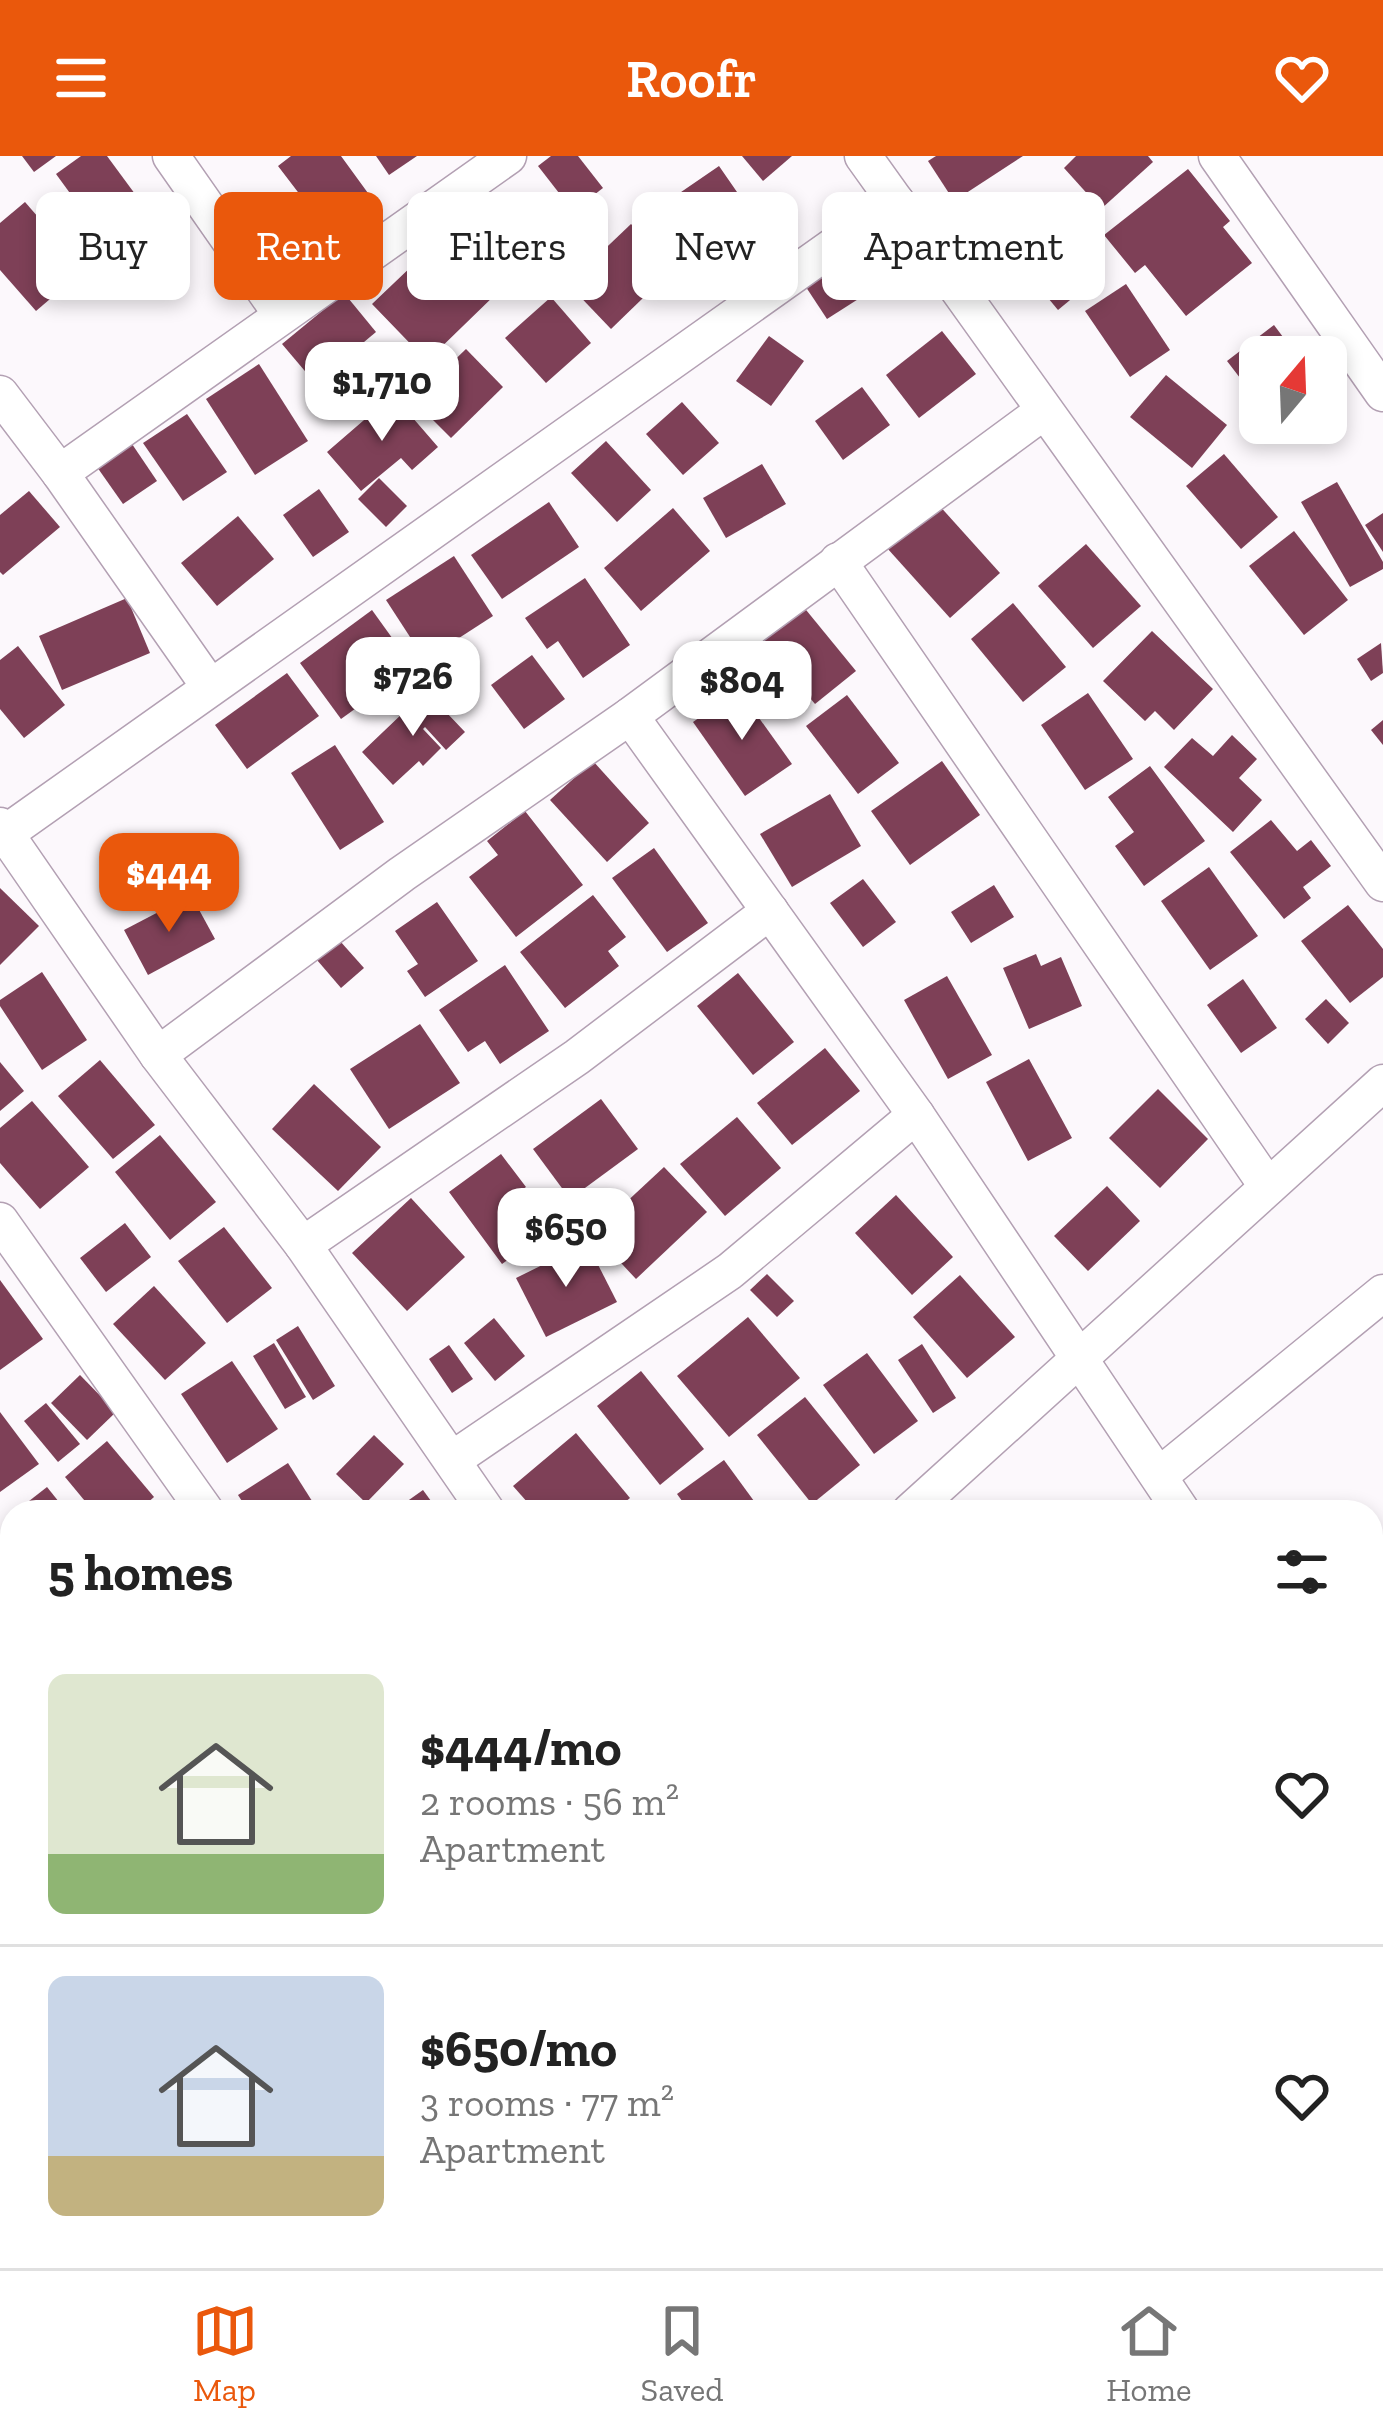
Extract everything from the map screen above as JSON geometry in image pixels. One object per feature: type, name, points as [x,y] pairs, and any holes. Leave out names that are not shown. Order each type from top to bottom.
[{"type":"street","points":[[171,156],[282,315]]},
{"type":"street","points":[[863,156],[889,192]]},
{"type":"street","points":[[1217,156],[1383,393]]},
{"type":"street","points":[[60,473],[502,158]]},
{"type":"street","points":[[479,1500],[302,1245],[158,1055],[3,830],[822,254]]},
{"type":"street","points":[[965,300],[1383,883]]},
{"type":"street","points":[[0,394],[210,687]]},
{"type":"street","points":[[158,1055],[1044,411]]},
{"type":"street","points":[[838,561],[1268,1187]]},
{"type":"street","points":[[630,716],[916,1114],[1174,1500]]},
{"type":"street","points":[[302,1245],[577,1057],[770,911]]},
{"type":"street","points":[[923,1500],[1383,1083]]},
{"type":"street","points":[[452,1460],[730,1271],[916,1114]]},
{"type":"street","points":[[0,1221],[198,1500]]},
{"type":"street","points":[[1159,1476],[1383,1293]]},
{"type":"building","points":[[22,156],[56,156],[34,172]]},
{"type":"building","points":[[81,156],[107,156],[134,192],[69,192],[56,174]]},
{"type":"building","points":[[291,156],[341,156],[367,192],[298,192],[278,166]]},
{"type":"building","points":[[376,156],[417,156],[389,175]]},
{"type":"building","points":[[551,156],[578,156],[603,188],[558,192],[538,166]]},
{"type":"building","points":[[742,156],[792,156],[763,181]]},
{"type":"building","points":[[936,156],[1023,156],[968,192],[948,192],[928,161]]},
{"type":"building","points":[[1076,156],[1148,156],[1153,162],[1105,205],[1105,192],[1086,192],[1064,168]]},
{"type":"building","points":[[719,166],[737,192],[681,192]]},
{"type":"building","points":[[1188,169],[1230,221],[1223,227],[1252,263],[1186,316],[1145,265],[1135,273],[1105,234]]},
{"type":"building","points":[[25,202],[36,215],[36,300],[49,300],[36,311],[0,270],[0,223]]},
{"type":"building","points":[[632,225],[632,300],[641,300],[611,329],[583,300],[608,300],[608,246]]},
{"type":"building","points":[[822,264],[822,300],[857,300],[827,319],[800,278]]},
{"type":"building","points":[[407,271],[407,300],[490,300],[427,361],[372,304],[383,300],[383,294]]},
{"type":"building","points":[[1126,284],[1170,350],[1130,377],[1085,311]]},
{"type":"building","points":[[335,300],[350,300],[376,332],[315,383],[282,344]]},
{"type":"building","points":[[548,300],[554,300],[591,343],[546,383],[505,338]]},
{"type":"building","points":[[1050,300],[1070,300],[1058,310]]},
{"type":"building","points":[[1274,325],[1282,336],[1260,336]]},
{"type":"building","points":[[942,331],[976,374],[919,418],[886,375]]},
{"type":"building","points":[[769,336],[804,361],[771,406],[736,381]]},
{"type":"building","points":[[466,349],[503,387],[451,438],[413,400]]},
{"type":"building","points":[[1239,352],[1239,377],[1227,361]]},
{"type":"building","points":[[259,364],[308,441],[255,475],[206,399]]},
{"type":"building","points":[[1166,375],[1227,425],[1192,468],[1130,417]]},
{"type":"building","points":[[862,387],[890,425],[843,460],[815,421]]},
{"type":"building","points":[[393,395],[438,447],[412,470],[401,458],[361,491],[327,452]]},
{"type":"building","points":[[682,402],[719,443],[683,475],[646,434]]},
{"type":"building","points":[[187,414],[227,472],[183,501],[143,443]]},
{"type":"building","points":[[606,441],[651,490],[617,522],[571,473]]},
{"type":"building","points":[[132,444],[157,481],[123,504],[97,467]]},
{"type":"building","points":[[1224,454],[1278,517],[1241,549],[1186,486]]},
{"type":"building","points":[[762,464],[786,504],[726,538],[703,498]]},
{"type":"building","points":[[379,478],[407,506],[386,527],[358,499]]},
{"type":"building","points":[[1337,482],[1383,562],[1383,569],[1350,587],[1301,502]]},
{"type":"building","points":[[319,489],[349,532],[313,557],[283,515]]},
{"type":"building","points":[[29,491],[60,527],[3,575],[0,515]]},
{"type":"building","points":[[549,502],[579,547],[502,599],[471,555]]},
{"type":"building","points":[[937,503],[1000,573],[950,618],[887,548]]},
{"type":"building","points":[[673,508],[710,551],[641,611],[604,568]]},
{"type":"building","points":[[1383,513],[1383,552],[1365,525]]},
{"type":"building","points":[[238,516],[274,559],[217,606],[181,563]]},
{"type":"building","points":[[1294,531],[1348,600],[1304,635],[1249,566]]},
{"type":"building","points":[[1086,544],[1141,606],[1093,648],[1038,586]]},
{"type":"building","points":[[454,556],[493,616],[425,660],[386,600]]},
{"type":"building","points":[[585,578],[630,645],[583,678],[558,641],[547,649],[525,618]]},
{"type":"building","points":[[127,598],[150,653],[62,690],[39,636]]},
{"type":"building","points":[[1013,603],[1066,667],[1023,702],[971,639]]},
{"type":"building","points":[[802,605],[856,671],[815,704],[760,638]]},
{"type":"building","points":[[372,610],[413,667],[341,719],[300,663]]},
{"type":"building","points":[[1152,631],[1213,689],[1174,730],[1155,711],[1145,721],[1103,681]]},
{"type":"building","points":[[1381,643],[1383,673],[1371,681],[1357,659]]},
{"type":"building","points":[[18,646],[65,705],[24,738],[0,709],[0,660]]},
{"type":"building","points":[[532,655],[565,699],[524,729],[491,685]]},
{"type":"building","points":[[287,673],[319,716],[247,769],[215,725]]},
{"type":"building","points":[[739,690],[792,764],[745,796],[693,722]]},
{"type":"building","points":[[426,691],[465,732],[446,750],[425,727],[441,748],[393,785],[362,752]]},
{"type":"building","points":[[1088,693],[1133,759],[1085,790],[1041,725]]},
{"type":"building","points":[[847,695],[899,763],[858,794],[806,726]]},
{"type":"building","points":[[1383,720],[1383,745],[1371,730]]},
{"type":"building","points":[[1232,735],[1257,759],[1239,778],[1262,800],[1233,832],[1164,767],[1192,738],[1213,756]]},
{"type":"building","points":[[335,745],[384,822],[340,850],[291,773]]},
{"type":"building","points":[[593,761],[649,823],[607,862],[550,800]]},
{"type":"building","points":[[942,761],[980,815],[910,865],[871,811]]},
{"type":"building","points":[[1150,766],[1205,841],[1144,886],[1115,846],[1134,832],[1108,797]]},
{"type":"building","points":[[830,794],[861,846],[792,887],[760,834]]},
{"type":"building","points":[[525,811],[583,885],[516,937],[469,877],[498,855],[487,841]]},
{"type":"building","points":[[1271,820],[1297,851],[1311,840],[1331,866],[1303,887],[1311,898],[1284,919],[1230,852]]},
{"type":"building","points":[[654,848],[708,923],[667,952],[612,878]]},
{"type":"building","points":[[1209,867],[1258,936],[1210,970],[1161,901]]},
{"type":"building","points":[[146,869],[166,887],[149,904],[130,887]]},
{"type":"building","points":[[863,879],[896,922],[863,947],[830,903]]},
{"type":"building","points":[[994,885],[1014,917],[971,943],[951,912]]},
{"type":"building","points":[[0,888],[39,926],[0,965]]},
{"type":"building","points":[[191,895],[215,939],[148,975],[124,930]]},
{"type":"building","points":[[593,895],[626,937],[608,951],[619,966],[565,1008],[520,952]]},
{"type":"building","points":[[437,902],[478,961],[425,997],[407,971],[418,964],[395,931]]},
{"type":"building","points":[[1348,905],[1383,949],[1383,977],[1350,1003],[1301,941]]},
{"type":"building","points":[[340,941],[364,968],[341,988],[317,960]]},
{"type":"building","points":[[1036,954],[1041,966],[1061,957],[1082,1006],[1029,1029],[1003,968]]},
{"type":"building","points":[[505,965],[549,1031],[500,1064],[485,1041],[468,1052],[439,1010]]},
{"type":"building","points":[[42,972],[87,1040],[42,1070],[0,1000]]},
{"type":"building","points":[[738,973],[794,1042],[753,1075],[697,1006]]},
{"type":"building","points":[[947,976],[992,1055],[948,1079],[904,1000]]},
{"type":"building","points":[[1243,979],[1277,1028],[1241,1053],[1207,1005]]},
{"type":"building","points":[[1326,999],[1349,1023],[1328,1044],[1305,1019]]},
{"type":"building","points":[[420,1024],[460,1083],[389,1129],[350,1069]]},
{"type":"building","points":[[825,1048],[860,1091],[792,1145],[757,1103]]},
{"type":"building","points":[[1029,1059],[1072,1138],[1028,1161],[986,1082]]},
{"type":"building","points":[[100,1060],[155,1125],[113,1159],[58,1096]]},
{"type":"building","points":[[0,1062],[24,1091],[0,1111]]},
{"type":"building","points":[[314,1084],[381,1147],[338,1191],[272,1129]]},
{"type":"building","points":[[1158,1089],[1208,1139],[1160,1188],[1109,1138]]},
{"type":"building","points":[[601,1099],[638,1149],[570,1199],[533,1149]]},
{"type":"building","points":[[32,1101],[89,1167],[40,1209],[0,1163],[0,1128]]},
{"type":"building","points":[[737,1117],[781,1168],[725,1216],[680,1164]]},
{"type":"building","points":[[160,1135],[216,1202],[170,1240],[115,1172]]},
{"type":"building","points":[[501,1154],[526,1187],[516,1194],[545,1233],[502,1264],[449,1192]]},
{"type":"building","points":[[664,1167],[707,1212],[636,1279],[593,1233]]},
{"type":"building","points":[[1107,1186],[1140,1221],[1088,1271],[1054,1236]]},
{"type":"building","points":[[896,1195],[953,1257],[912,1295],[855,1233]]},
{"type":"building","points":[[411,1198],[465,1257],[407,1311],[352,1253]]},
{"type":"building","points":[[125,1223],[151,1257],[106,1292],[80,1258]]},
{"type":"building","points":[[224,1227],[272,1288],[227,1323],[178,1261]]},
{"type":"building","points":[[587,1243],[617,1302],[546,1337],[516,1278]]},
{"type":"building","points":[[767,1274],[794,1301],[777,1317],[750,1290]]},
{"type":"building","points":[[960,1275],[1015,1337],[967,1378],[913,1317]]},
{"type":"building","points":[[0,1280],[43,1339],[0,1370]]},
{"type":"building","points":[[154,1286],[206,1343],[165,1380],[113,1324]]},
{"type":"building","points":[[748,1317],[800,1378],[729,1437],[677,1376]]},
{"type":"building","points":[[494,1318],[525,1356],[495,1381],[464,1343]]},
{"type":"building","points":[[298,1326],[335,1386],[313,1400],[276,1340]]},
{"type":"building","points":[[274,1343],[306,1397],[285,1409],[253,1356]]},
{"type":"building","points":[[922,1344],[956,1398],[933,1413],[898,1360]]},
{"type":"building","points":[[449,1345],[473,1379],[452,1393],[429,1359]]},
{"type":"building","points":[[867,1353],[918,1421],[874,1454],[823,1385]]},
{"type":"building","points":[[232,1361],[278,1429],[227,1463],[181,1394]]},
{"type":"building","points":[[641,1371],[704,1449],[660,1485],[597,1406]]},
{"type":"building","points":[[80,1375],[116,1412],[87,1440],[51,1403]]},
{"type":"building","points":[[805,1397],[860,1465],[817,1500],[809,1500],[757,1435]]},
{"type":"building","points":[[46,1403],[80,1444],[58,1462],[24,1421]]},
{"type":"building","points":[[0,1412],[39,1464],[0,1492]]},
{"type":"building","points":[[576,1433],[630,1498],[525,1500],[513,1486]]},
{"type":"building","points":[[374,1435],[404,1464],[369,1500],[363,1500],[336,1474]]},
{"type":"building","points":[[107,1441],[154,1497],[84,1500],[65,1477]]},
{"type":"building","points":[[724,1460],[753,1500],[681,1500],[677,1494]]},
{"type":"building","points":[[288,1463],[311,1500],[241,1500],[238,1495]]},
{"type":"building","points":[[47,1487],[57,1500],[30,1500]]},
{"type":"building","points":[[423,1490],[430,1500],[409,1500]]}]
